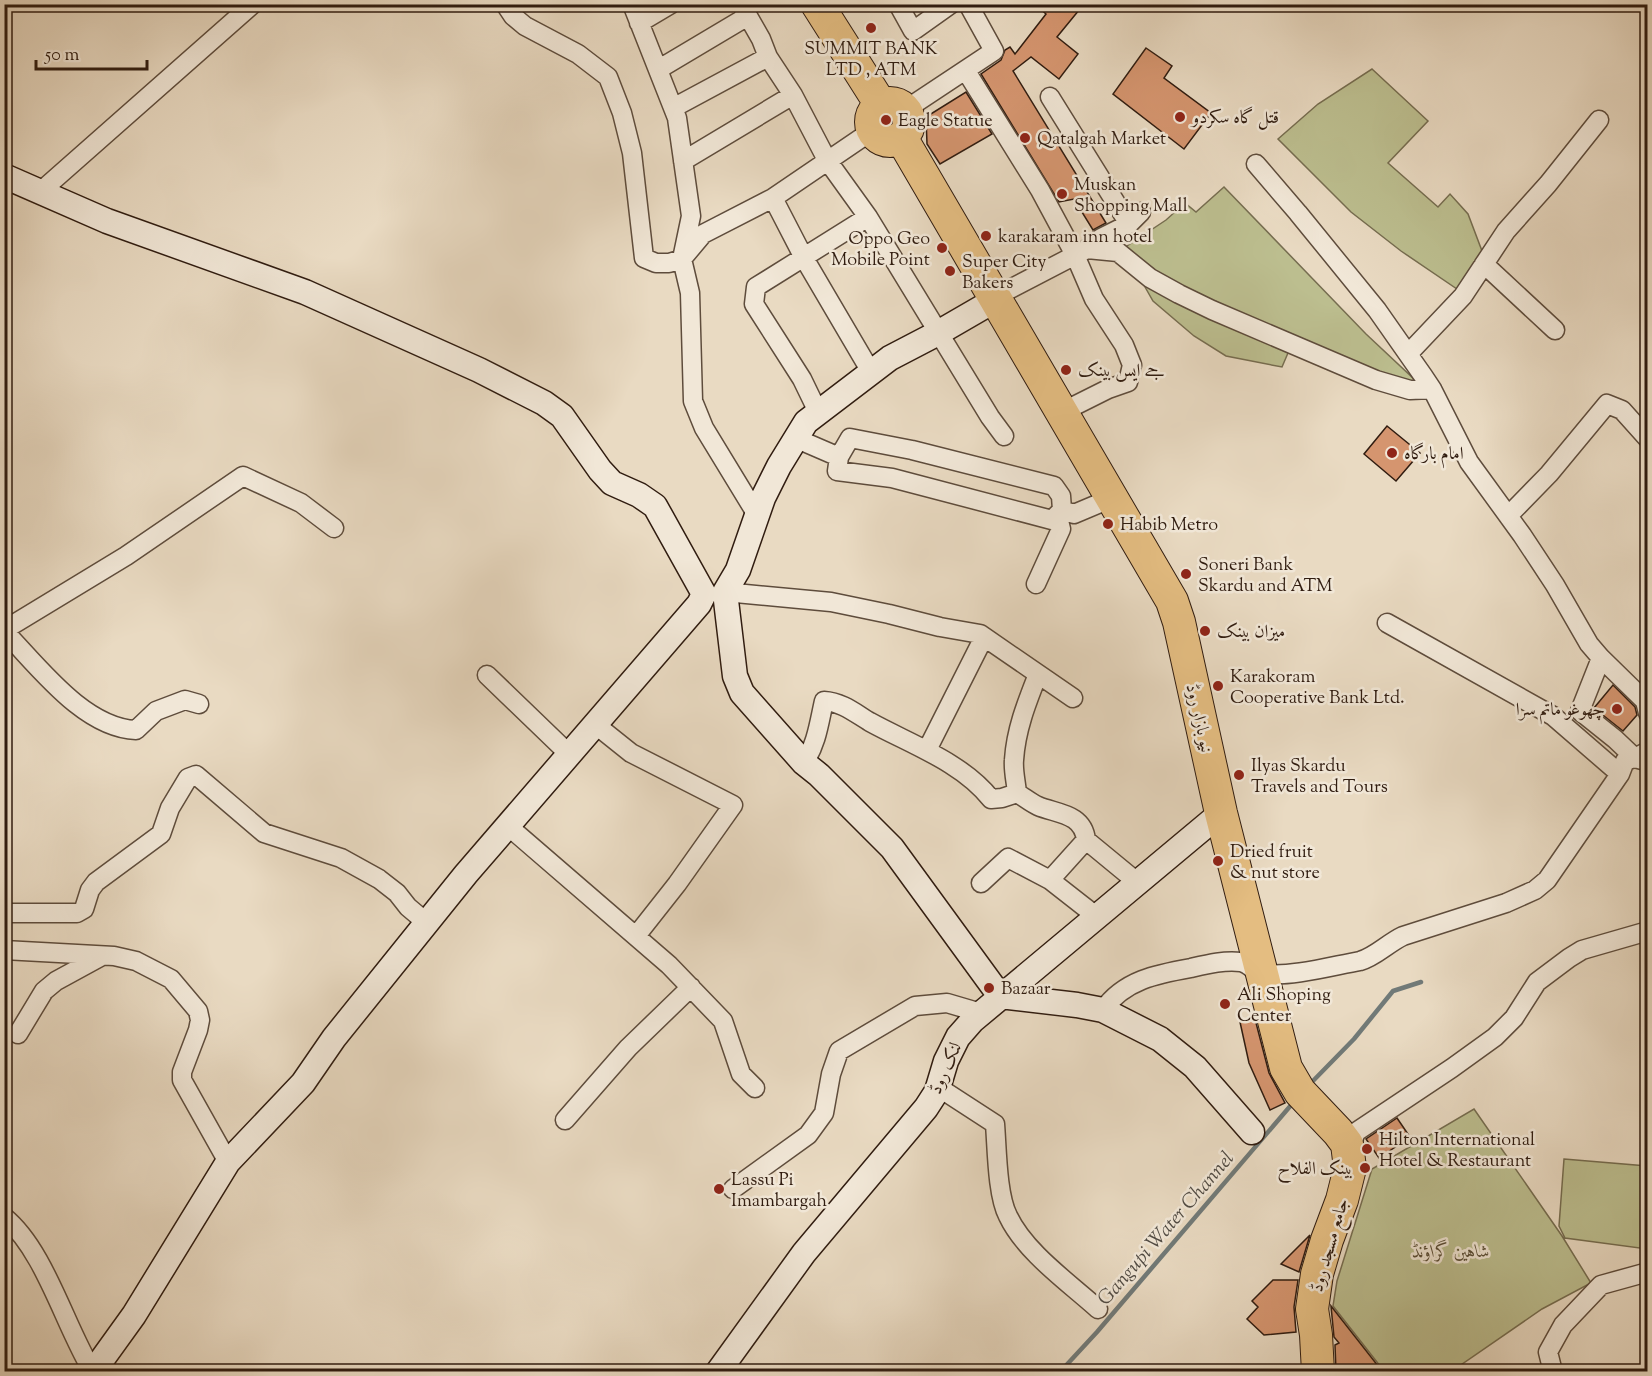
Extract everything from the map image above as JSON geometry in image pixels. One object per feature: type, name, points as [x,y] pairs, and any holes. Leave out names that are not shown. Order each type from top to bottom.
[{"type":"highway","name":"نیو بازار روڈ","points":[[818,4],[890,121],[1172,601],[1179,622],[1221,813],[1286,1068],[1300,1092],[1347,1144],[1347,1155]]},
{"type":"highway","name":"جامع مسجد روڈ","points":[[1318,1371],[1312,1309],[1317,1274],[1342,1200],[1350,1168],[1347,1155]]},
{"type":"main road","points":[[4,176],[106,221],[305,292],[479,370],[544,403],[562,416],[600,470],[612,483],[639,495],[655,506],[715,593],[735,676],[742,693],[804,763],[892,848],[1000,996],[1103,1010],[1160,1040],[1195,1067],[1252,1132]]},
{"type":"main road","points":[[93,1371],[134,1315],[228,1162],[303,1083],[334,1038],[427,922],[699,604],[715,593],[738,570],[756,515],[779,466],[806,422],[890,358],[995,300]]},
{"type":"main road","name":"لنک روڈ","points":[[718,1371],[804,1253],[926,1108],[938,1087],[946,1061],[958,1037],[1000,996],[1221,813]]},
{"type":"street","points":[[40,192],[253,4]]},
{"type":"street","points":[[505,4],[513,16],[525,26],[578,54],[608,77],[622,113],[632,153],[644,258],[656,263],[669,263],[682,258],[703,234],[773,198],[994,51],[968,4]]},
{"type":"street","points":[[632,4],[677,118],[691,216],[682,258],[690,293],[693,401],[704,429],[756,515]]},
{"type":"street","points":[[639,23],[671,4]]},
{"type":"street","points":[[898,4],[913,31],[951,4]]},
{"type":"street","points":[[659,69],[745,10],[768,57],[793,95],[827,160],[868,217],[990,417],[1004,436]]},
{"type":"street","points":[[673,108],[768,57]]},
{"type":"street","points":[[966,70],[1081,252],[1094,299],[1124,345],[1132,365],[1128,382],[1108,389],[1062,412]]},
{"type":"street","points":[[683,161],[793,95]]},
{"type":"street","points":[[995,300],[1008,290],[1081,252],[1135,218],[1050,97]]},
{"type":"street","points":[[1408,354],[1463,296],[1506,231],[1548,184],[1599,120]]},
{"type":"street","points":[[1256,164],[1377,310],[1432,389],[1469,462],[1555,585],[1590,644],[1645,702],[1647,713]]},
{"type":"street","points":[[773,198],[804,258],[871,372]]},
{"type":"street","points":[[818,412],[802,379],[754,304],[756,287],[868,217]]},
{"type":"street","points":[[1081,252],[1118,252],[1150,278],[1195,302],[1376,380],[1410,390],[1432,389]]},
{"type":"street","points":[[1484,264],[1555,330]]},
{"type":"street","points":[[1508,516],[1549,474],[1607,404],[1622,410],[1647,437]]},
{"type":"street","points":[[795,438],[839,457]]},
{"type":"street","points":[[1036,584],[1061,529],[1057,515],[1061,496],[1054,486],[912,450],[850,438],[839,457],[837,471],[892,478],[1057,515],[1074,514],[1112,498]]},
{"type":"street","points":[[199,704],[185,700],[156,711],[136,730],[104,723],[71,699],[4,631],[126,556],[243,476],[301,503],[334,528]]},
{"type":"street","points":[[715,593],[831,602],[980,634],[1073,698]]},
{"type":"street","points":[[1387,623],[1553,716],[1620,774]]},
{"type":"street","points":[[927,750],[984,637]]},
{"type":"street","points":[[1601,658],[1580,711],[1615,739],[1643,757]]},
{"type":"street","points":[[1017,793],[1014,761],[1019,731],[1023,712],[1038,674]]},
{"type":"street","points":[[487,675],[570,755]]},
{"type":"street","points":[[804,763],[812,751],[818,733],[824,701],[847,708],[927,750],[982,787],[991,798],[1002,798],[1017,793]]},
{"type":"street","points":[[596,725],[631,753],[733,805],[677,884],[636,936]]},
{"type":"street","points":[[1103,1010],[1111,999],[1139,981],[1156,974],[1225,961],[1245,963],[1262,975],[1288,973],[1369,959],[1391,941],[1402,936],[1527,895],[1547,879],[1620,774],[1625,761],[1643,757]]},
{"type":"street","points":[[4,913],[77,914],[84,909],[90,891],[96,882],[161,834],[170,808],[188,778],[195,775],[264,832],[341,858],[379,879],[427,922]]},
{"type":"street","points":[[1017,793],[1037,806],[1071,816],[1085,832],[1086,840],[1137,882]]},
{"type":"street","points":[[508,826],[669,965],[723,1021],[741,1074],[754,1088]]},
{"type":"street","points":[[1050,880],[1086,840]]},
{"type":"street","points":[[981,883],[1008,858],[1050,880],[1096,916]]},
{"type":"street","points":[[1347,1155],[1356,1132],[1495,1037],[1514,1018],[1537,982],[1562,963],[1582,950],[1647,930]]},
{"type":"street","points":[[4,950],[114,956],[136,961],[171,980],[198,1011],[200,1020],[186,1056],[182,1080],[228,1162]]},
{"type":"street","points":[[18,1034],[44,991],[56,981],[100,957]]},
{"type":"street","points":[[565,1120],[628,1048],[691,987]]},
{"type":"street","points":[[733,1189],[808,1135],[824,1113],[831,1074],[839,1051],[915,1006],[947,1003],[981,1013]]},
{"type":"street","points":[[938,1087],[995,1124],[1001,1187],[1007,1215],[1027,1244],[1098,1308]]},
{"type":"street","points":[[4,1217],[18,1230],[37,1260],[93,1371]]},
{"type":"street","points":[[1553,1371],[1548,1352],[1570,1317],[1601,1285],[1647,1272]]},
{"type":"green space","points":[[1372,69],[1428,121],[1388,163],[1438,207],[1450,194],[1468,214],[1482,251],[1457,289],[1401,251],[1351,212],[1278,139],[1318,104]]},
{"type":"green space","points":[[1224,187],[1366,334],[1415,380],[1408,385],[1179,289],[1124,248],[1166,220],[1185,203],[1196,212]]},
{"type":"green space","points":[[1141,280],[1158,293],[1201,308],[1291,346],[1282,367],[1226,356],[1194,336],[1153,301]]},
{"type":"green space","name":"شاہین گراؤنڈ","points":[[1474,1109],[1562,1236],[1591,1283],[1542,1309],[1452,1371],[1384,1371],[1333,1306],[1337,1281],[1372,1169]]},
{"type":"green space","points":[[1564,1159],[1647,1166],[1647,1249],[1565,1238],[1559,1226]]},
{"type":"building","points":[[1035,4],[1084,4],[1057,37],[1078,54],[1059,79],[1031,57],[1013,71],[1106,223],[1093,230],[1074,199],[1059,202],[981,74],[1001,60],[1005,50],[1010,47],[1015,54],[1046,14]]},
{"type":"building","points":[[1146,48],[1172,66],[1164,78],[1211,113],[1184,149],[1113,94]]},
{"type":"building","points":[[966,92],[992,134],[940,164],[927,144],[926,117]]},
{"type":"building","name":"امام بارگاہ","points":[[1387,426],[1420,453],[1396,481],[1364,454]]},
{"type":"building","name":"چھوغو ماتم سرا","points":[[1613,685],[1635,707],[1637,715],[1623,731],[1594,708]]},
{"type":"building","points":[[1255,1019],[1269,1073],[1285,1103],[1270,1110],[1249,1063],[1240,1022]]},
{"type":"building","points":[[1397,1118],[1410,1137],[1379,1158],[1366,1139]]},
{"type":"building","points":[[1310,1235],[1299,1272],[1281,1264]]},
{"type":"building","points":[[1273,1280],[1298,1280],[1294,1307],[1296,1332],[1264,1335],[1247,1319],[1258,1307],[1252,1301]]},
{"type":"building","points":[[1331,1306],[1382,1371],[1336,1371],[1335,1345],[1339,1343],[1334,1337]]},
{"type":"waterway","name":"Gangupi Water Channel","points":[[1310,1084],[1354,1039],[1393,991],[1421,982]]},
{"type":"waterway","name":"Gangupi Water Channel","points":[[1060,1372],[1292,1104]]},
{"type":"place","name":"SUMMIT BANK LTD , ATM","points":[[871,28]]},
{"type":"place","name":"قتل گاہ سکردو","points":[[1180,117]]},
{"type":"place","name":"Eagle Statue","points":[[886,120]]},
{"type":"place","name":"Qatalgah Market","points":[[1025,138]]},
{"type":"place","name":"Muskan Shopping Mall","points":[[1062,194]]},
{"type":"place","name":"karakaram inn hotel","points":[[986,236]]},
{"type":"place","name":"Oppo Geo Mobile Point","points":[[942,248]]},
{"type":"place","name":"Super City Bakers","points":[[950,271]]},
{"type":"place","name":"جے ایس بینک","points":[[1066,370]]},
{"type":"place","name":"امام بارگاہ","points":[[1392,453]]},
{"type":"place","name":"Habib Metro","points":[[1108,524]]},
{"type":"place","name":"Soneri Bank Skardu and ATM","points":[[1186,574]]},
{"type":"place","name":"میزان بینک","points":[[1205,631]]},
{"type":"place","name":"Karakoram Cooperative Bank Ltd.","points":[[1218,686]]},
{"type":"place","name":"چھوغو ماتم سرا","points":[[1617,709]]},
{"type":"place","name":"Ilyas Skardu Travels and Tours","points":[[1239,775]]},
{"type":"place","name":"Dried fruit & nut store","points":[[1218,861]]},
{"type":"place","name":"Bazaar","points":[[989,988]]},
{"type":"place","name":"Ali Shoping Center","points":[[1225,1004]]},
{"type":"place","name":"Hilton International Hotel & Restaurant","points":[[1367,1149]]},
{"type":"place","name":"بینک الفلاح","points":[[1365,1168]]},
{"type":"place","name":"Lassu Pi Imambargah","points":[[719,1189]]}]
